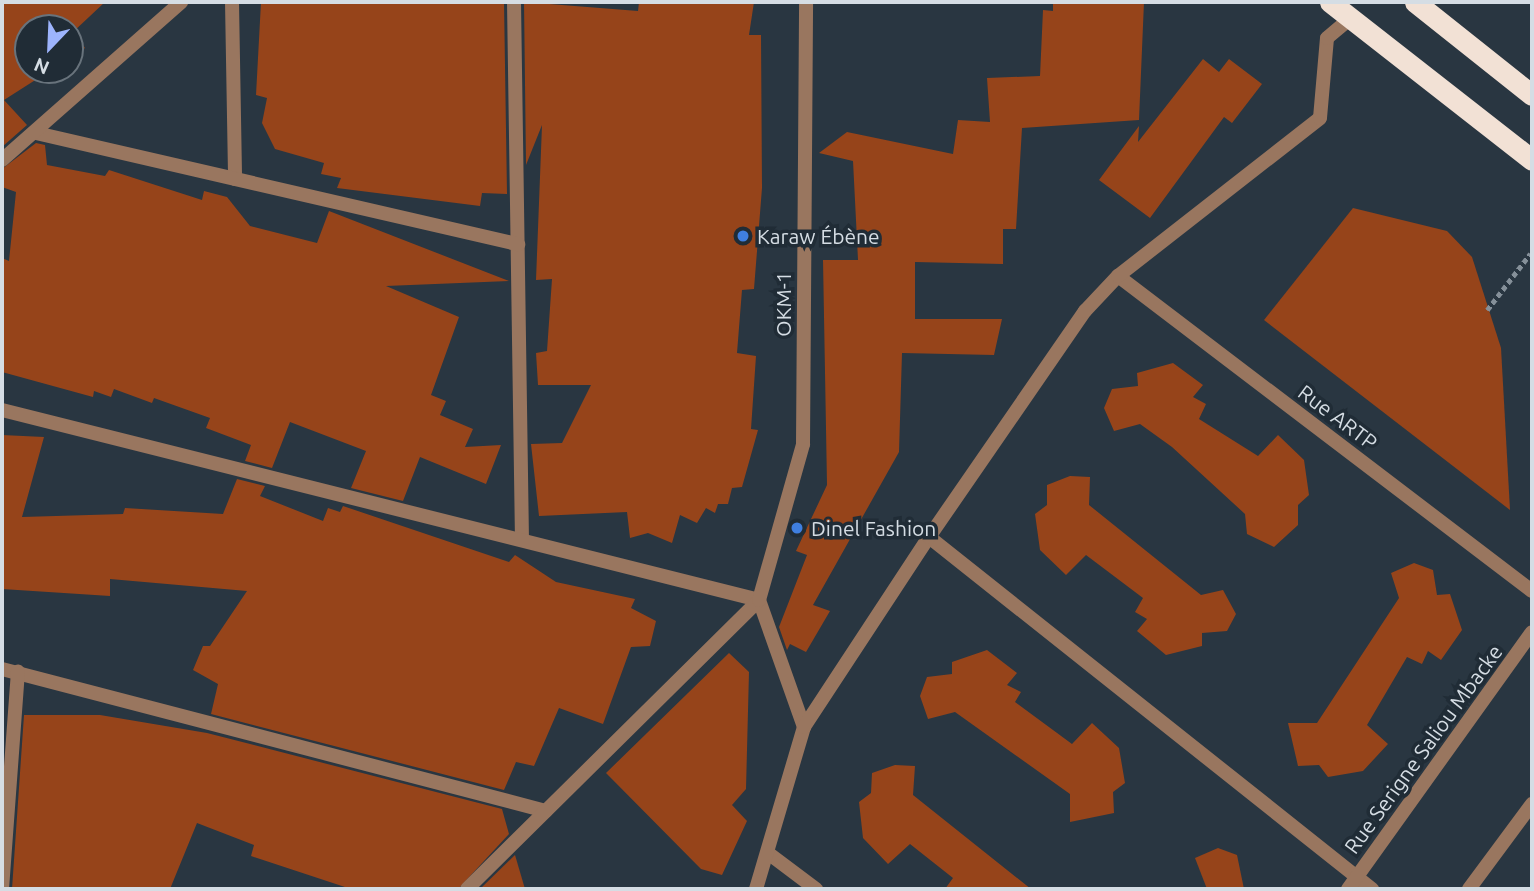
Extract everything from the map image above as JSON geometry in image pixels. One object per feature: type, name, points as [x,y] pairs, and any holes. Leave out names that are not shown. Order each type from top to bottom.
[{"type":"highway","points":[[1330,2],[1532,160]]},
{"type":"highway","points":[[1415,2],[1532,94]]},
{"type":"street","points":[[2,160],[36,133],[181,2]]},
{"type":"street","points":[[232,2],[235,178]]},
{"type":"street","points":[[514,2],[522,539]]},
{"type":"street","name":"OKM-1","points":[[760,600],[803,444],[806,2]]},
{"type":"street","points":[[756,889],[804,727],[929,537],[1085,311],[1118,276],[1320,118],[1327,38],[1350,19]]},
{"type":"street","points":[[36,133],[518,244]]},
{"type":"street","name":"Rue ARTP","points":[[1118,276],[1532,591]]},
{"type":"street","points":[[2,410],[760,600]]},
{"type":"street","points":[[929,537],[1352,884],[1372,889]]},
{"type":"street","points":[[760,600],[804,727]]},
{"type":"street","points":[[467,889],[760,600]]},
{"type":"street","name":"Rue Serigne Saliou Mbacke","points":[[1352,884],[1532,632]]},
{"type":"street","points":[[2,669],[546,811]]},
{"type":"street","points":[[2,889],[18,672]]},
{"type":"street","points":[[1469,889],[1532,804]]},
{"type":"street","points":[[768,853],[816,889]]},
{"type":"path","points":[[1486,310],[1530,254]]},
{"type":"building","points":[[2,2],[105,2],[84,22],[84,14],[14,14],[14,84],[29,84],[4,100],[27,125],[2,147]]},
{"type":"building","points":[[261,2],[504,2],[507,194],[482,193],[480,206],[337,188],[341,178],[321,174],[324,163],[275,149],[262,123],[267,98],[256,95]]},
{"type":"building","points":[[524,2],[638,11],[639,2],[754,2],[749,35],[761,35],[762,188],[754,289],[742,290],[737,353],[756,356],[751,429],[758,430],[742,487],[732,488],[728,504],[718,504],[715,513],[706,508],[697,523],[680,515],[672,543],[648,533],[630,538],[627,512],[539,516],[531,444],[562,443],[591,385],[538,385],[536,353],[547,351],[552,279],[536,280],[542,125],[526,165]]},
{"type":"building","points":[[1053,2],[1144,2],[1139,120],[1022,128],[1016,229],[1003,229],[1003,264],[915,262],[915,319],[1002,319],[994,355],[902,353],[899,452],[813,605],[830,611],[806,652],[790,644],[787,650],[779,627],[807,555],[796,551],[827,485],[823,260],[858,260],[853,161],[819,153],[847,132],[953,154],[958,120],[990,122],[987,78],[1040,76],[1043,10],[1053,11]]},
{"type":"building","points":[[1203,59],[1219,72],[1229,59],[1262,84],[1232,123],[1224,117],[1150,218],[1099,180],[1139,126],[1138,142]]},
{"type":"building","points":[[36,143],[45,145],[47,165],[105,176],[109,170],[202,200],[204,191],[227,197],[250,226],[317,243],[329,211],[509,281],[386,286],[459,317],[431,395],[446,401],[440,415],[473,429],[465,447],[501,445],[486,484],[420,457],[403,501],[351,488],[366,451],[290,422],[272,468],[245,461],[251,445],[206,428],[210,418],[154,398],[152,403],[114,389],[111,397],[94,391],[93,397],[2,372],[2,258],[9,261],[16,192],[2,187],[2,169]]},
{"type":"building","points":[[1353,208],[1447,231],[1472,257],[1501,348],[1510,510],[1264,320]]},
{"type":"building","points":[[1173,363],[1203,385],[1193,397],[1206,404],[1199,419],[1258,456],[1278,435],[1304,460],[1309,495],[1298,505],[1298,525],[1274,547],[1247,534],[1245,514],[1172,447],[1140,424],[1114,431],[1104,408],[1112,389],[1138,386],[1137,373]]},
{"type":"building","points":[[2,435],[44,437],[22,517],[123,514],[125,508],[223,514],[237,479],[265,486],[260,496],[323,521],[328,508],[340,512],[343,506],[509,562],[515,555],[556,582],[635,599],[631,608],[656,621],[650,646],[631,647],[603,724],[559,708],[534,766],[516,762],[504,790],[211,714],[218,684],[193,670],[203,646],[210,646],[247,591],[110,579],[110,596],[2,589]]},
{"type":"building","points":[[1070,476],[1090,477],[1089,505],[1201,595],[1223,590],[1236,614],[1227,631],[1202,633],[1202,646],[1166,655],[1137,631],[1147,619],[1135,612],[1143,598],[1086,555],[1066,575],[1040,550],[1035,514],[1047,505],[1047,485]]},
{"type":"building","points":[[1414,563],[1433,570],[1437,595],[1450,594],[1462,630],[1441,660],[1428,651],[1422,664],[1407,657],[1367,725],[1388,744],[1363,771],[1328,777],[1319,765],[1298,766],[1288,723],[1317,723],[1399,598],[1391,573]]},
{"type":"building","points":[[987,650],[1017,673],[1007,685],[1021,692],[1015,702],[1072,744],[1092,723],[1119,748],[1125,783],[1113,792],[1114,813],[1070,822],[1070,794],[955,712],[928,719],[920,696],[927,677],[952,674],[952,662]]},
{"type":"building","points":[[729,653],[749,672],[746,789],[732,805],[747,821],[722,875],[701,869],[606,773]]},
{"type":"building","points":[[24,715],[100,715],[207,733],[502,809],[509,834],[458,889],[351,889],[251,856],[254,845],[197,823],[170,889],[12,889]]},
{"type":"building","points":[[895,765],[915,766],[913,795],[1031,889],[945,889],[953,878],[910,844],[888,864],[863,838],[859,802],[871,793],[872,773]]},
{"type":"building","points":[[1218,848],[1237,855],[1244,889],[1207,889],[1195,858]]},
{"type":"building","points":[[515,855],[525,889],[480,889]]},
{"type":"place","name":"Karaw Ébène","points":[[743,236]]},
{"type":"place","name":"Dinel Fashion","points":[[797,528]]}]
